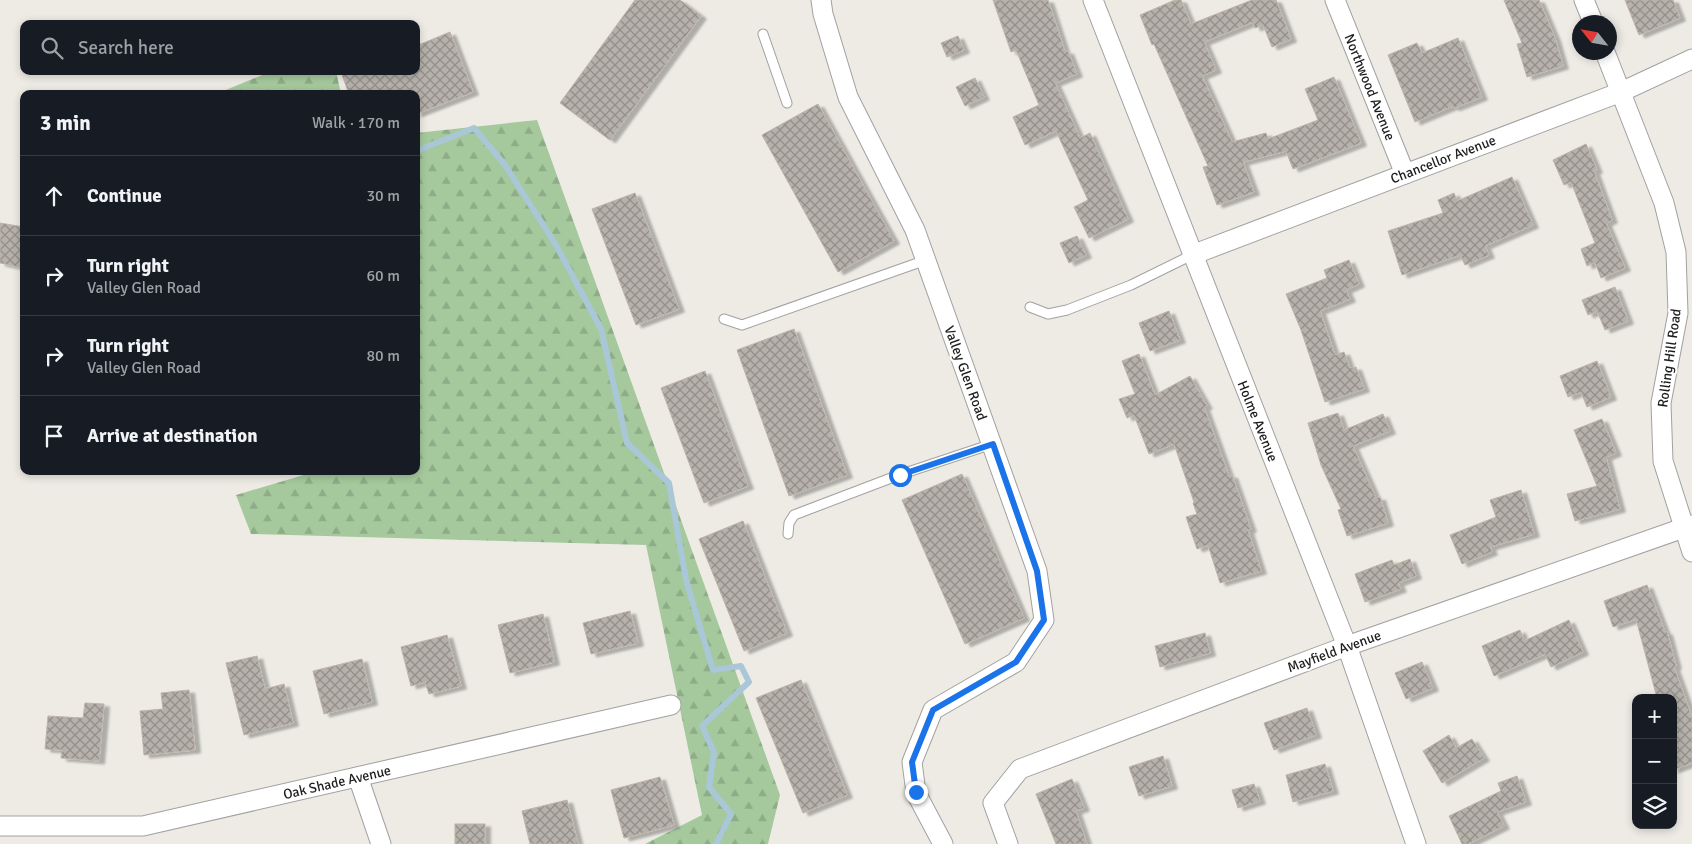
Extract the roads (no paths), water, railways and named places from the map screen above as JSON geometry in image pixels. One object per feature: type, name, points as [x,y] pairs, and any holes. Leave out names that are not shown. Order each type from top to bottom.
[{"type":"street","name":"Valley Glen Road","points":[[821,0],[823,14],[848,97],[916,230],[1037,571],[1044,620],[1016,662],[933,710],[912,762],[916,792],[943,844]]},
{"type":"street","name":"Holme Avenue","points":[[1093,0],[1347,646],[1416,844]]},
{"type":"street","name":"Northwood Avenue","points":[[1335,0],[1405,174]]},
{"type":"street","points":[[1584,0],[1590,15]]},
{"type":"street","name":"Rolling Hill Road","points":[[1608,60],[1664,203],[1676,252],[1678,313],[1661,403],[1663,461],[1688,526],[1692,552]]},
{"type":"street","name":"Chancellor Avenue","points":[[1192,255],[1621,92],[1692,60]]},
{"type":"street","name":"Mayfield Avenue","points":[[1008,844],[993,803],[1020,769],[1347,646],[1688,526]]},
{"type":"street","name":"Oak Shade Avenue","points":[[0,826],[144,826],[671,705]]},
{"type":"street","points":[[358,777],[381,844]]},
{"type":"lane","points":[[763,34],[786,103]]},
{"type":"lane","points":[[1030,307],[1048,314],[1067,310],[1131,285],[1192,255]]},
{"type":"lane","points":[[724,319],[742,325],[926,260]]},
{"type":"lane","points":[[788,534],[789,523],[794,515],[900,475],[993,444]]},
{"type":"waterway","points":[[420,149],[474,128],[505,165],[556,245],[601,329],[627,443],[669,483],[686,580],[713,670],[741,666],[749,682],[702,726],[714,752],[709,787],[731,814],[716,844]]}]
